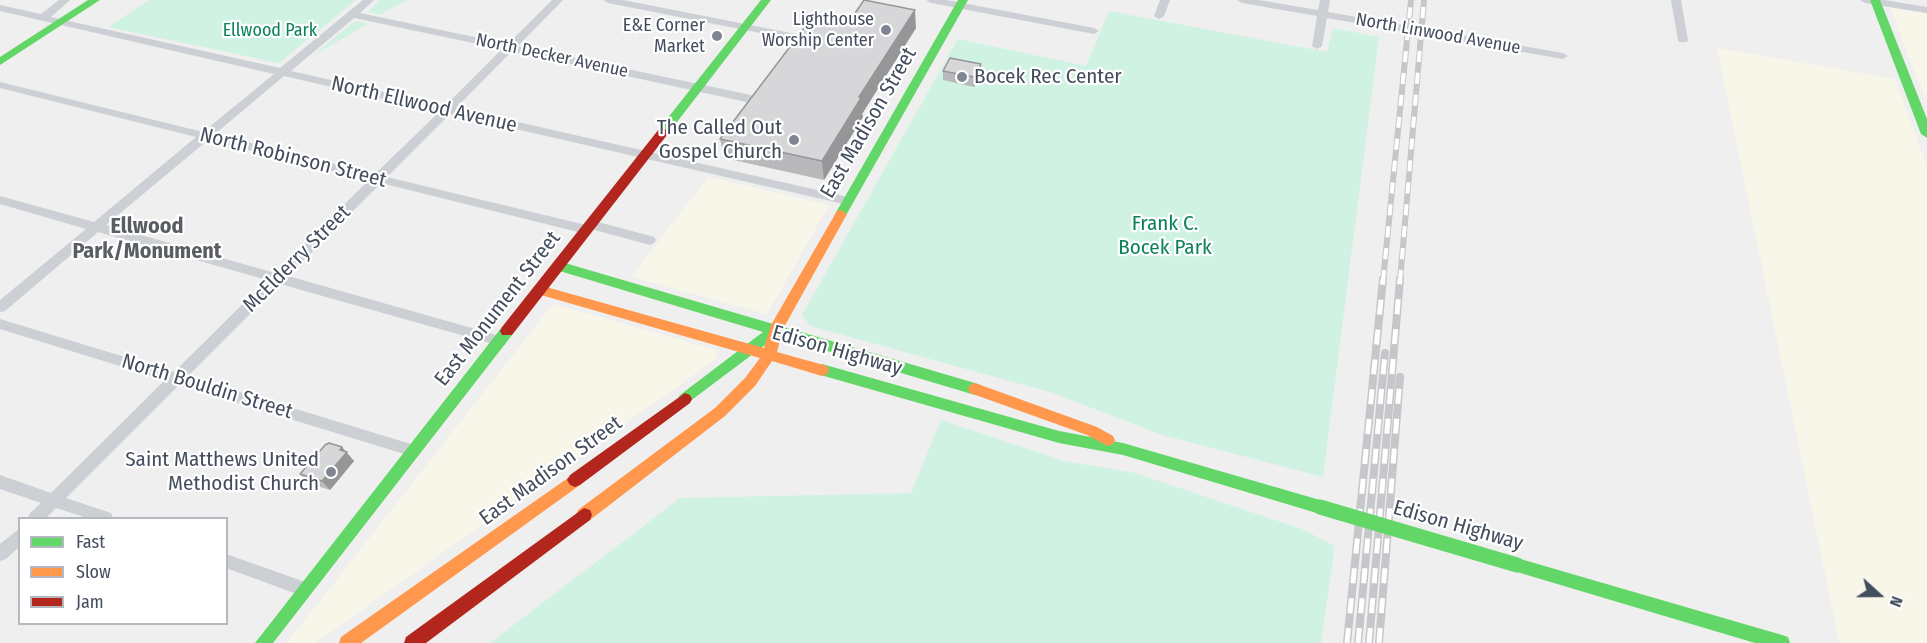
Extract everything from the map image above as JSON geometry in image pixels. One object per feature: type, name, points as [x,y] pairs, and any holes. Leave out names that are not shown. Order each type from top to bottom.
[{"type":"main road","points":[[0,49],[43,18],[77,0]]},
{"type":"main road","points":[[0,62],[95,0]]},
{"type":"main road","name":"East Monument Street","points":[[263,643],[766,0]]},
{"type":"main road","points":[[1872,1],[1926,127]]},
{"type":"main road","name":"East Madison Street","points":[[412,643],[720,412],[750,382],[770,354],[776,330],[962,3]]},
{"type":"main road","points":[[15,52],[18,45],[41,27],[43,18]]},
{"type":"main road","name":"Edison Highway","points":[[558,266],[998,396],[1092,431],[1123,448]]},
{"type":"main road","name":"Edison Highway","points":[[539,290],[1059,437],[1123,448],[1782,643]]},
{"type":"main road","name":"East Madison Street","points":[[347,643],[667,414],[776,330]]},
{"type":"street","points":[[43,18],[65,0]]},
{"type":"street","points":[[0,307],[369,0]]},
{"type":"street","name":"McElderry Street","points":[[38,517],[558,0]]},
{"type":"street","points":[[608,0],[796,37]]},
{"type":"street","points":[[931,0],[962,3],[1094,31]]},
{"type":"street","points":[[1159,16],[1165,0]]},
{"type":"street","name":"North Linwood Avenue","points":[[1242,0],[1563,56]]},
{"type":"street","points":[[1317,46],[1325,0]]},
{"type":"street","points":[[1676,0],[1683,40]]},
{"type":"street","points":[[1872,1],[1927,10]]},
{"type":"street","name":"North Ellwood Avenue","points":[[0,8],[848,201]]},
{"type":"street","name":"North Decker Avenue","points":[[352,14],[751,99]]},
{"type":"street","name":"North Robinson Street","points":[[0,85],[377,179],[650,240]]},
{"type":"street","points":[[0,200],[500,340]]},
{"type":"street","name":"North Bouldin Street","points":[[0,324],[414,451]]},
{"type":"street","points":[[0,482],[99,517]]},
{"type":"street","points":[[0,554],[18,537]]},
{"type":"street","points":[[228,562],[305,589]]},
{"type":"shaded area","points":[[1890,8],[1927,14],[1927,101],[1919,82]]},
{"type":"shaded area","points":[[1717,48],[1895,79],[1927,167],[1927,643],[1839,641]]},
{"type":"shaded area","points":[[708,177],[829,205],[767,314],[631,277]]},
{"type":"shaded area","points":[[553,304],[717,350],[716,359],[315,643],[287,643]]},
{"type":"green space","name":"Ellwood Park","points":[[149,0],[356,0],[279,63],[108,27]]},
{"type":"green space","name":"Ellwood Park","points":[[380,0],[407,0],[380,15],[368,12]]},
{"type":"green space","name":"Frank C. Bocek Park","points":[[1109,11],[1327,52],[1333,28],[1379,37],[1323,477],[1162,435],[1053,393],[810,326],[802,315],[958,39],[1086,66]]},
{"type":"green space","name":"Ellwood Park","points":[[357,21],[368,24],[312,56],[351,24]]},
{"type":"green space","points":[[941,420],[1064,461],[1135,473],[1302,529],[1335,546],[1321,643],[490,643],[680,498],[911,493]]},
{"type":"building","points":[[864,0],[915,10],[859,97],[861,98],[822,161],[720,139],[814,15],[849,22]]},
{"type":"building","points":[[950,58],[981,64],[974,77],[943,71]]},
{"type":"building","points":[[329,443],[342,447],[340,450],[347,452],[322,481],[300,474],[325,445]]},
{"type":"railway","points":[[1383,281],[1411,0]]},
{"type":"railway","points":[[1400,281],[1424,0]]},
{"type":"railway","points":[[1347,643],[1383,279]]},
{"type":"railway","points":[[1369,643],[1400,279]]},
{"type":"railway","points":[[1358,643],[1385,353]]},
{"type":"railway","points":[[1379,643],[1400,377]]},
{"type":"traffic: fast","points":[[0,62],[95,0]]},
{"type":"traffic: fast","points":[[663,132],[766,0]]},
{"type":"traffic: fast","points":[[841,214],[963,0]]},
{"type":"traffic: fast","points":[[1875,0],[1927,134]]},
{"type":"traffic: fast","points":[[558,266],[975,389]]},
{"type":"traffic: fast","points":[[685,399],[776,329]]},
{"type":"traffic: fast","points":[[263,643],[507,331]]},
{"type":"traffic: fast","points":[[822,370],[1059,437],[1123,449],[1320,507]]},
{"type":"traffic: fast","points":[[1320,507],[1517,565]]},
{"type":"traffic: fast","points":[[1517,565],[1782,643]]},
{"type":"traffic: slow","points":[[584,515],[720,412],[750,382],[770,354],[776,329],[841,214]]},
{"type":"traffic: slow","points":[[539,290],[822,370]]},
{"type":"traffic: slow","points":[[975,389],[1092,431],[1108,440]]},
{"type":"traffic: slow","points":[[347,643],[575,480]]},
{"type":"traffic: jam","points":[[507,331],[663,132]]},
{"type":"traffic: jam","points":[[575,480],[685,399]]},
{"type":"traffic: jam","points":[[412,643],[584,515]]},
{"type":"place","name":"Lighthouse Worship Center","points":[[886,30]]},
{"type":"place","name":"E&E Corner Market","points":[[717,36]]},
{"type":"place","name":"Bocek Rec Center","points":[[962,77]]},
{"type":"place","name":"The Called Out Gospel Church","points":[[794,140]]},
{"type":"place","name":"Saint Matthews United Methodist Church","points":[[331,472]]},
{"type":"district","name":"Ellwood Park/Monument","points":[[147,240]]}]
